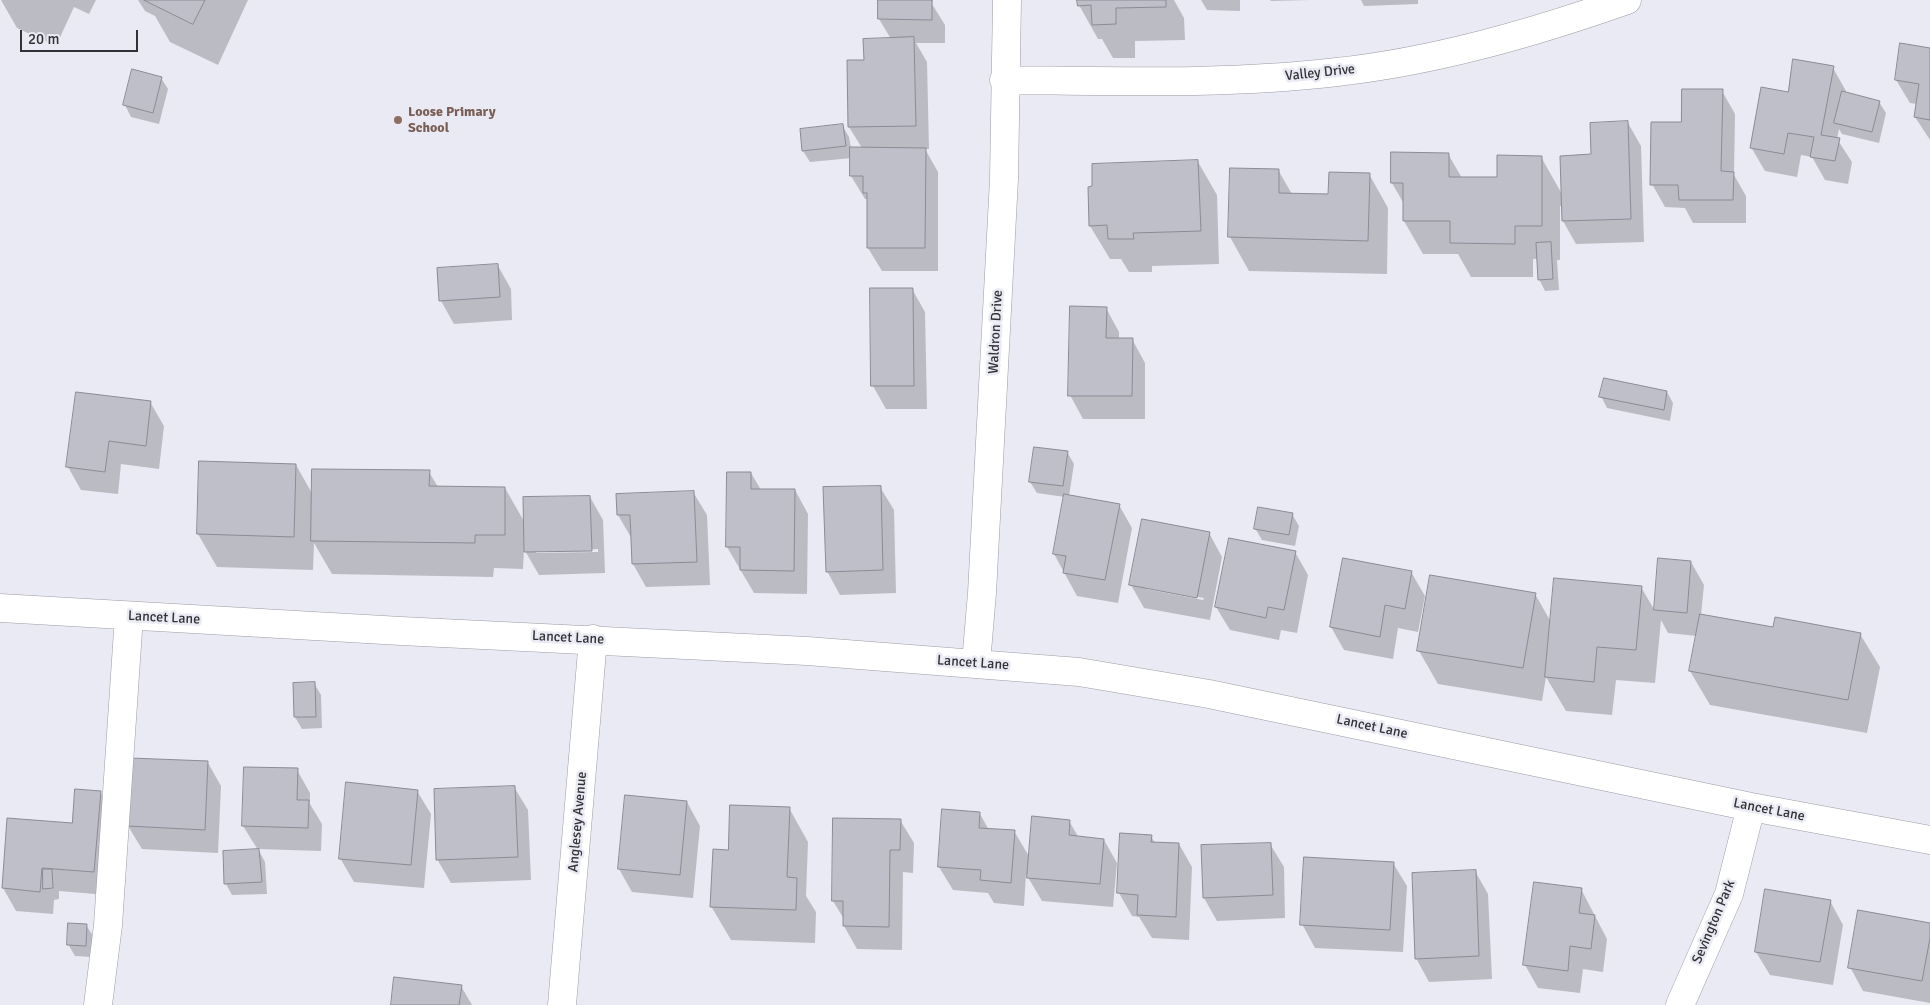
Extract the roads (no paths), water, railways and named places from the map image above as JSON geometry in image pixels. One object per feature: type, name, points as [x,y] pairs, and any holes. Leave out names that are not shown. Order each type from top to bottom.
[{"type":"street","name":"Waldron Drive","points":[[976,663],[982,593],[1004,179],[1004,80],[1007,0]]},
{"type":"street","name":"Valley Drive","points":[[1004,80],[1246,80],[1338,72],[1410,60],[1487,44],[1574,19],[1627,0]]},
{"type":"street","name":"Lancet Lane","points":[[0,608],[401,631],[807,651],[1079,672],[1209,694],[1751,807],[1930,840]]},
{"type":"street","points":[[98,1005],[108,925],[129,616]]},
{"type":"street","name":"Anglesey Avenue","points":[[562,1005],[593,639]]},
{"type":"street","name":"Sevington Park","points":[[1680,1005],[1729,894],[1751,807]]},
{"type":"place","name":"Loose Primary School","points":[[398,120]]}]
